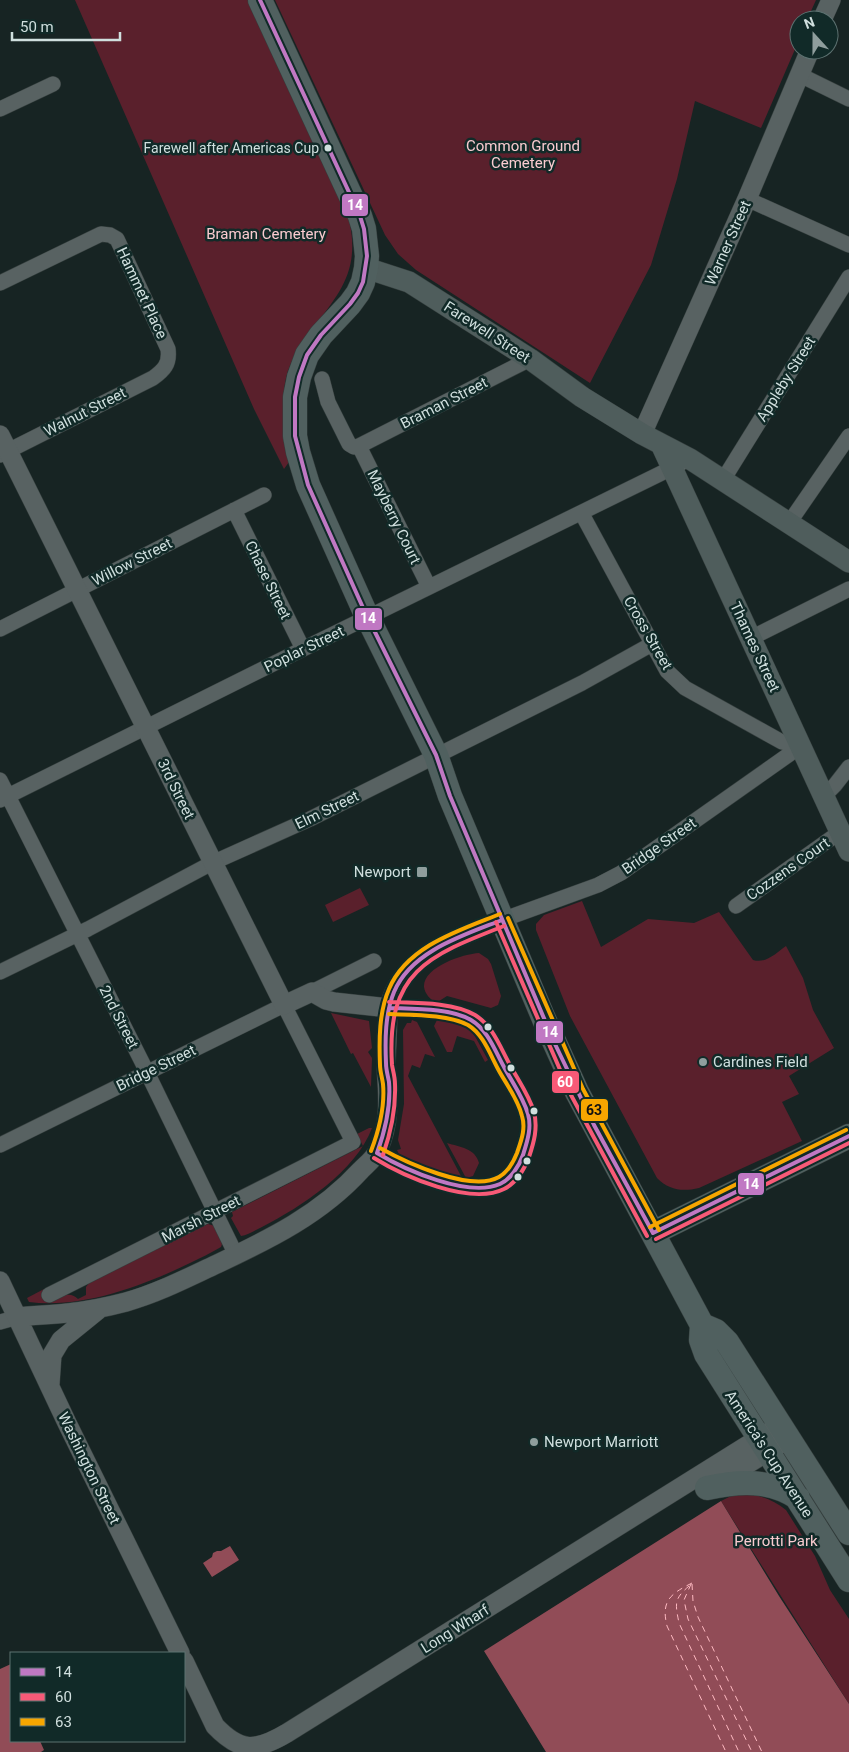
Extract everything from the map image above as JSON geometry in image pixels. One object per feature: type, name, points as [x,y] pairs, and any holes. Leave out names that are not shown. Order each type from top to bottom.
[{"type":"main road","points":[[260,0],[360,216],[366,240],[366,268]]},
{"type":"main road","name":"Farewell Street","points":[[366,268],[409,282],[530,359],[582,397],[661,444],[681,464],[723,480],[849,562]]},
{"type":"main road","name":"America's Cup Avenue","points":[[366,268],[358,293],[307,355],[299,377],[295,396],[294,418],[298,452],[308,485],[368,617],[436,755],[450,796],[577,1092],[702,1325],[701,1340],[706,1354],[849,1580]]},
{"type":"main road","name":"Thames Street","points":[[681,464],[751,638],[845,841]]},
{"type":"main road","points":[[653,1233],[849,1136]]},
{"type":"main road","name":"America's Cup Avenue","points":[[702,1325],[716,1331],[727,1342],[849,1533]]},
{"type":"main road","points":[[707,1488],[739,1482],[755,1482],[776,1487],[798,1498]]},
{"type":"street","name":"Warner Street","points":[[642,434],[747,199],[806,60]]},
{"type":"street","points":[[800,75],[849,99]]},
{"type":"street","points":[[0,109],[53,84]]},
{"type":"street","points":[[747,199],[849,245]]},
{"type":"street","name":"Hammet Place","points":[[0,283],[100,234],[110,235],[117,239],[168,349],[169,358],[167,365]]},
{"type":"street","name":"Appleby Street","points":[[723,480],[849,277]]},
{"type":"street","name":"Braman Street","points":[[359,446],[530,359]]},
{"type":"street","name":"Walnut Street","points":[[3,447],[153,378],[163,372],[167,365]]},
{"type":"street","points":[[322,379],[328,402],[349,444],[354,447],[359,446]]},
{"type":"street","points":[[789,523],[849,436]]},
{"type":"street","name":"Mayberry Court","points":[[359,446],[429,587]]},
{"type":"street","name":"3rd Street","points":[[3,447],[353,1142]]},
{"type":"street","name":"Poplar Street","points":[[4,798],[681,464]]},
{"type":"street","name":"Willow Street","points":[[0,629],[264,495]]},
{"type":"street","name":"Chase Street","points":[[234,510],[303,649]]},
{"type":"street","name":"Cross Street","points":[[582,514],[667,671],[685,688],[782,742],[801,746]]},
{"type":"street","points":[[751,638],[849,588]]},
{"type":"street","name":"Elm Street","points":[[0,972],[78,934],[212,863],[310,819],[582,683],[652,644]]},
{"type":"street","name":"Bridge Street","points":[[502,920],[598,885],[621,873],[801,746]]},
{"type":"street","points":[[824,796],[849,766]]},
{"type":"street","name":"2nd Street","points":[[0,780],[4,798],[78,934],[236,1255]]},
{"type":"street","name":"Cozzens Court","points":[[736,906],[845,841]]},
{"type":"street","points":[[0,1322],[18,1317],[67,1314],[101,1308],[148,1295],[280,1234],[315,1212],[348,1184],[377,1153],[387,1122],[389,1082],[386,1064],[389,1008],[400,980],[418,961],[448,943],[502,920]]},
{"type":"street","name":"Bridge Street","points":[[0,1145],[374,961]]},
{"type":"street","points":[[312,992],[334,1002],[389,1008]]},
{"type":"street","name":"Marsh Street","points":[[49,1295],[353,1142]]},
{"type":"street","name":"Washington Street","points":[[0,1281],[180,1652]]},
{"type":"street","points":[[50,1386],[52,1355],[61,1340],[101,1308]]},
{"type":"street","name":"Long Wharf","points":[[185,1663],[215,1726],[231,1745],[246,1750],[260,1748],[669,1496],[785,1432]]},
{"type":"street","name":"Long Wharf","points":[[669,1496],[707,1488],[718,1483],[763,1445]]},
{"type":"green space","name":"Braman Cemetery","points":[[75,0],[248,0],[340,199],[350,224],[352,255],[345,281],[339,292],[293,358],[288,371],[284,388],[283,410],[289,462],[284,469],[254,409]]},
{"type":"green space","name":"Common Ground Cemetery","points":[[275,0],[816,0],[812,10],[789,10],[790,60],[761,128],[695,101],[677,179],[651,265],[590,383],[416,270],[398,254],[385,235]]},
{"type":"green space","points":[[360,888],[369,905],[333,922],[325,905]]},
{"type":"green space","name":"Cardines Field","points":[[582,901],[601,947],[648,919],[694,923],[719,912],[753,960],[767,959],[786,946],[803,978],[813,1010],[834,1048],[789,1076],[799,1094],[782,1102],[802,1141],[699,1188],[676,1189],[666,1185],[657,1178],[570,1016],[536,930],[536,924],[544,915]]},
{"type":"green space","points":[[479,953],[488,959],[491,964],[501,996],[498,1005],[491,1008],[447,996],[436,1003],[428,996],[424,987],[425,980],[430,973],[454,959]]},
{"type":"green space","points":[[331,1013],[369,1021],[372,1048],[368,1052],[372,1058],[371,1087],[353,1053],[351,1054]]},
{"type":"green space","points":[[441,1019],[470,1027],[488,1060],[485,1062],[474,1041],[457,1036],[452,1052],[447,1052],[434,1026],[437,1020]]},
{"type":"green space","points":[[412,1020],[417,1022],[435,1057],[425,1054],[420,1068],[412,1065],[408,1076],[461,1176],[460,1179],[409,1162],[400,1156],[397,1150],[401,1149],[398,1140],[404,1104],[403,1030],[407,1023],[411,1023]]},
{"type":"green space","points":[[372,1128],[364,1144],[363,1146],[357,1134]]},
{"type":"green space","points":[[447,1143],[471,1151],[474,1154],[479,1163],[473,1176],[466,1178]]},
{"type":"green space","points":[[363,1146],[354,1159],[340,1173],[310,1198],[277,1219],[249,1234],[241,1236],[231,1218],[233,1216],[232,1212]]},
{"type":"green space","points":[[208,1224],[215,1226],[222,1244],[221,1247],[172,1272],[111,1294],[90,1299],[49,1303],[29,1302],[27,1298],[44,1289],[51,1302],[68,1295],[75,1296],[78,1299],[86,1295],[86,1287],[90,1282]]},
{"type":"green space","name":"Perrotti Park","points":[[746,1493],[767,1499],[786,1510],[815,1556],[830,1590],[849,1619],[849,1704],[721,1501],[733,1495]]},
{"type":"shaded area","points":[[721,1501],[779,1596],[849,1704],[849,1752],[546,1752],[484,1651]]},
{"type":"shaded area","points":[[230,1546],[239,1560],[212,1577],[203,1563],[212,1557],[213,1553]]},
{"type":"shaded area","points":[[10,1664],[10,1742],[40,1742],[44,1750],[41,1752],[0,1752],[0,1669]]},
{"type":"ferry route","points":[[692,1583],[669,1599],[666,1604],[665,1617],[667,1626],[726,1752]]},
{"type":"ferry route","points":[[691,1584],[684,1600],[688,1619],[752,1752]]},
{"type":"ferry route","points":[[692,1584],[693,1601],[698,1617],[762,1752]]},
{"type":"ferry route","points":[[689,1586],[678,1598],[677,1611],[679,1623],[739,1752]]},
{"type":"transit line","name":"14","points":[[260,0],[360,216],[364,229],[367,256],[363,282],[358,293],[321,335],[307,355],[299,377],[295,397],[295,436],[308,485],[364,610],[436,755],[450,796],[554,1042],[594,1125],[653,1233]]},
{"type":"transit line","name":"63","points":[[371,1151],[382,1109],[383,1084],[380,1067],[381,1017],[389,989],[397,974],[408,961],[436,941],[500,914]]},
{"type":"transit line","name":"63","points":[[508,918],[583,1089],[659,1230]]},
{"type":"transit line","name":"14","points":[[377,1153],[388,1109],[389,1082],[386,1066],[386,1036],[387,1018],[394,992],[402,978],[426,955],[440,946],[502,920]]},
{"type":"transit line","name":"60","points":[[496,922],[571,1095],[647,1236]]},
{"type":"transit line","name":"60","points":[[383,1155],[391,1129],[395,1102],[392,1034],[396,1008],[404,988],[417,972],[433,959],[453,947],[504,926]]},
{"type":"transit line","name":"60","points":[[374,1158],[402,1173],[437,1187],[473,1194],[490,1193],[504,1189],[519,1176],[525,1167],[534,1140],[535,1118],[532,1106],[496,1037],[487,1025],[475,1015],[445,1005],[389,1002]]},
{"type":"transit line","name":"14","points":[[377,1153],[404,1167],[437,1180],[454,1185],[487,1187],[504,1182],[514,1172],[523,1155],[529,1130],[526,1108],[490,1041],[477,1024],[453,1013],[389,1008]]},
{"type":"transit line","name":"63","points":[[380,1148],[405,1161],[438,1174],[456,1179],[487,1181],[499,1177],[510,1167],[517,1153],[523,1130],[522,1116],[515,1098],[486,1045],[473,1029],[460,1021],[440,1017],[389,1014]]},
{"type":"transit line","name":"63","points":[[650,1227],[846,1130]]},
{"type":"transit line","name":"14","points":[[653,1233],[849,1136]]},
{"type":"transit line","name":"60","points":[[656,1239],[849,1143]]},
{"type":"place","name":"Farewell after Americas Cup","points":[[328,148]]},
{"type":"place","name":"Newport","points":[[422,872]]},
{"type":"place","name":"Cardines Field","points":[[703,1062]]},
{"type":"place","name":"Newport Marriott","points":[[534,1442]]}]
